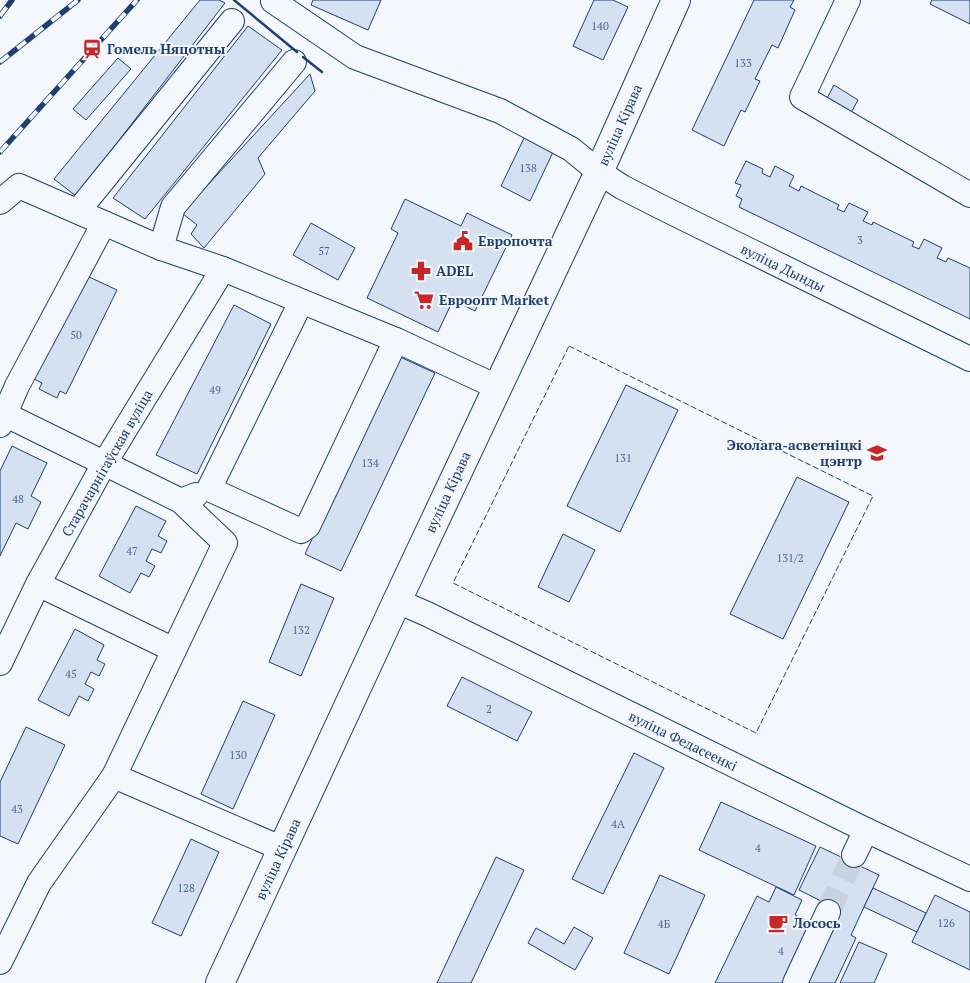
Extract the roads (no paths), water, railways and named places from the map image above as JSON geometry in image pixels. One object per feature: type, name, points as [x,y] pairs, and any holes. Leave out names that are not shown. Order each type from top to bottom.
[{"type":"main road","name":"вуліца Кірава","points":[[220,983],[599,172],[676,0]]},
{"type":"street","points":[[848,0],[802,97],[970,195]]},
{"type":"street","name":"вуліца Дынды","points":[[273,1],[355,57],[500,111],[571,149],[599,172],[622,187],[970,359]]},
{"type":"street","points":[[78,211],[232,21]]},
{"type":"street","points":[[161,248],[173,207],[294,62]]},
{"type":"street","points":[[0,202],[19,186],[161,248],[223,269],[396,340],[497,387]]},
{"type":"street","points":[[0,962],[39,883],[114,776],[225,542],[181,501],[2,417],[104,223]]},
{"type":"street","name":"Старачарнігаўская вуліца","points":[[0,663],[38,584],[104,464],[223,269]]},
{"type":"street","points":[[181,501],[209,489],[301,302]]},
{"type":"street","points":[[209,489],[301,531],[308,526],[396,340]]},
{"type":"street","points":[[38,584],[174,650]]},
{"type":"street","name":"вуліца Федасеенкі","points":[[397,601],[970,879]]},
{"type":"street","points":[[114,776],[283,849]]},
{"type":"street","points":[[854,855],[866,830]]},
{"type":"street","points":[[794,983],[828,912]]},
{"type":"tunnel","points":[[828,912],[854,855]]},
{"type":"railway","points":[[0,16],[12,0]]},
{"type":"railway","points":[[0,62],[78,0]]},
{"type":"railway","points":[[0,152],[137,0]]},
{"type":"place","name":"Гомель Няцотны","points":[[92,49]]},
{"type":"place","name":"Европочта","points":[[463,241]]},
{"type":"place","name":"ADEL","points":[[421,271]]},
{"type":"place","name":"Евроопт Market","points":[[424,300]]},
{"type":"place","name":"Эколага-асветніцкі цэнтр","points":[[877,453]]},
{"type":"place","name":"Лосось","points":[[778,923]]}]
